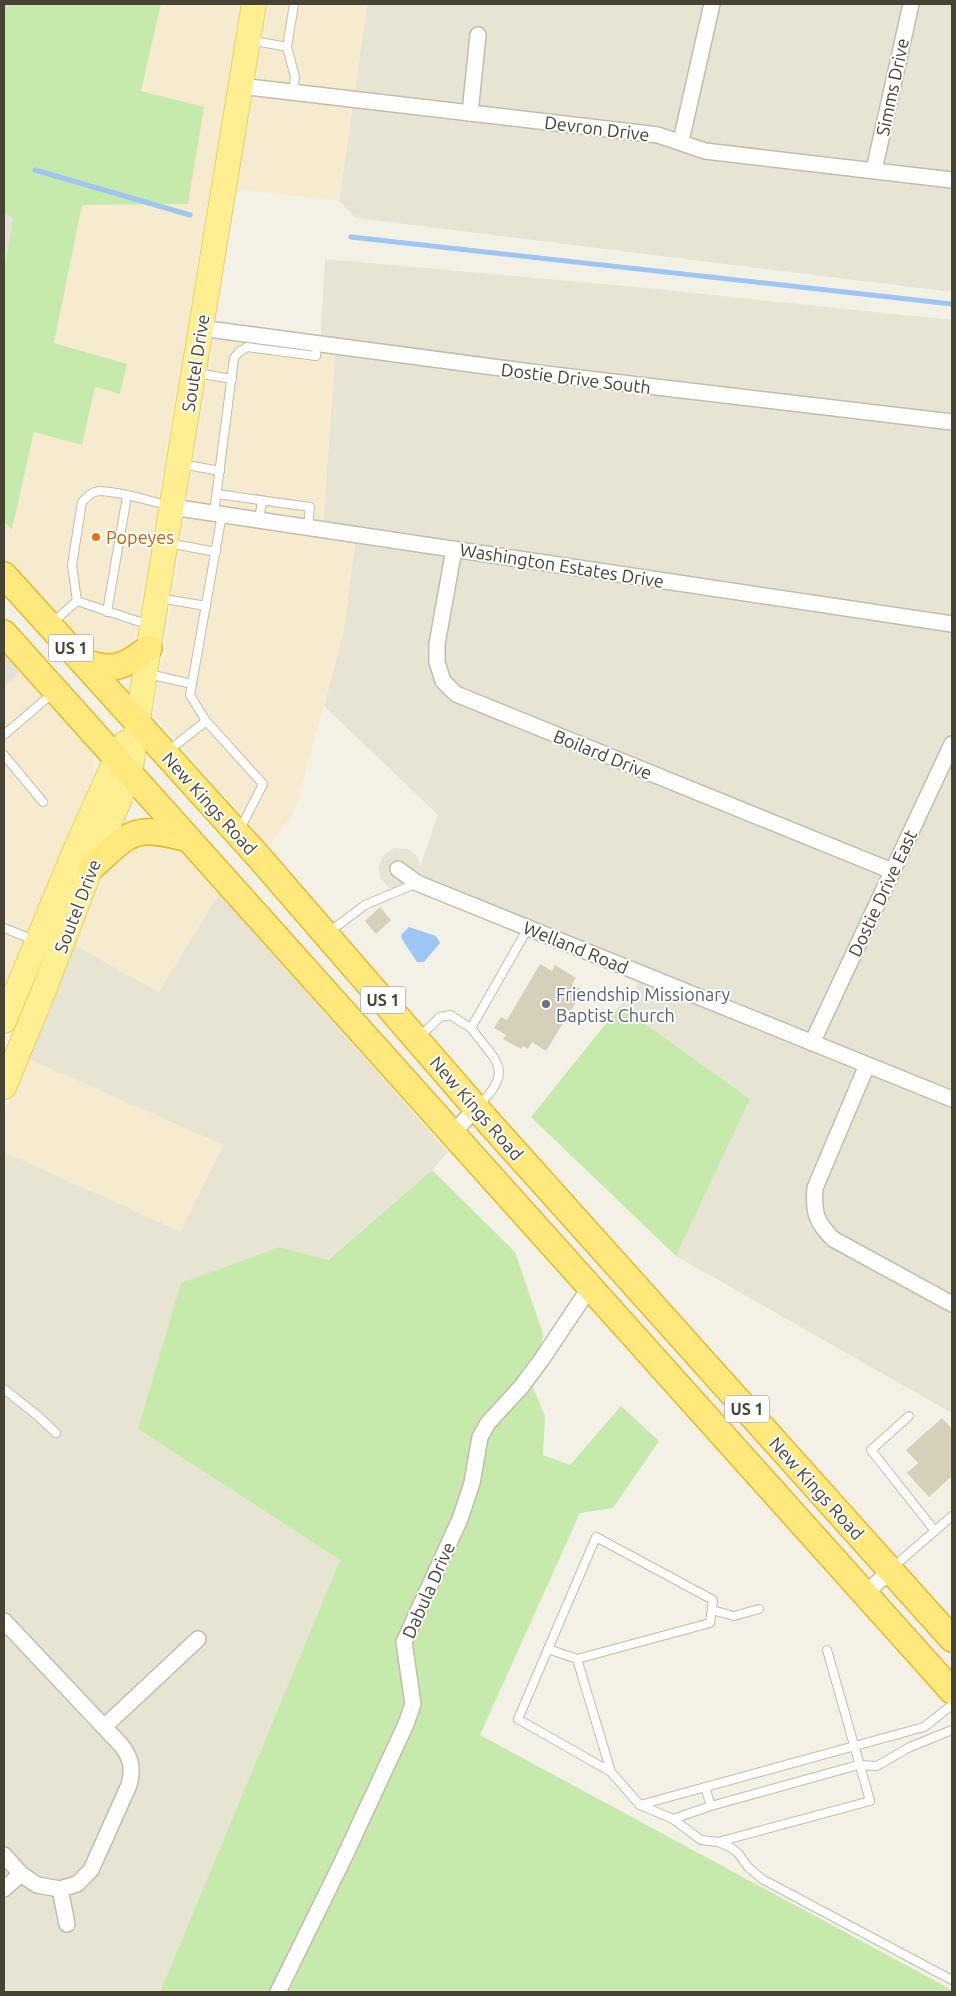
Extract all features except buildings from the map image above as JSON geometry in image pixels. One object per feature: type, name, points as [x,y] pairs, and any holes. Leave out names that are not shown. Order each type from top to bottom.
[{"type":"highway","name":"New Kings Road","points":[[4,575],[238,833],[476,1108],[952,1639]]},
{"type":"highway","name":"New Kings Road","points":[[4,633],[952,1691]]},
{"type":"highway","points":[[82,661],[99,668],[113,668],[131,662],[150,637]]},
{"type":"highway","points":[[91,868],[125,837],[144,831],[168,833],[188,839]]},
{"type":"main road","name":"Soutel Drive","points":[[4,1087],[91,868],[137,722],[254,4]]},
{"type":"main road","name":"Soutel Drive","points":[[4,1021],[37,941],[123,766]]},
{"type":"street","points":[[682,141],[712,4]]},
{"type":"street","name":"Simms Drive","points":[[874,170],[910,4]]},
{"type":"street","points":[[470,113],[478,35]]},
{"type":"street","name":"Devron Drive","points":[[240,86],[658,134],[705,150],[952,180]]},
{"type":"street","name":"Dostie Drive South","points":[[201,328],[248,341],[317,344],[556,376],[952,422]]},
{"type":"street","name":"Washington Estates Drive","points":[[172,507],[952,624]]},
{"type":"street","name":"Boilard Drive","points":[[454,549],[437,644],[437,662],[443,681],[456,694],[892,871]]},
{"type":"street","name":"Dostie Drive East","points":[[812,1043],[952,744]]},
{"type":"street","name":"Welland Road","points":[[398,869],[418,882],[528,928],[952,1099]]},
{"type":"street","points":[[867,1065],[815,1188],[814,1205],[816,1219],[833,1239],[952,1304]]},
{"type":"street","points":[[452,1133],[476,1108]]},
{"type":"street","name":"Dabula Drive","points":[[278,1992],[342,1862],[406,1724],[413,1704],[404,1642],[460,1519],[472,1483],[480,1437],[497,1411],[521,1387],[542,1359],[590,1287]]},
{"type":"street","points":[[865,1594],[891,1570]]},
{"type":"street","points":[[4,1620],[105,1726],[122,1746],[132,1764],[129,1786],[92,1870],[77,1884],[60,1889],[37,1885],[21,1874],[4,1855]]},
{"type":"street","points":[[105,1726],[198,1639]]},
{"type":"street","points":[[4,1889],[21,1874]]},
{"type":"street","points":[[60,1889],[67,1924]]},
{"type":"lane","points":[[293,92],[295,77],[287,47],[294,4]]},
{"type":"lane","points":[[248,40],[287,47]]},
{"type":"lane","points":[[238,833],[263,784],[206,721],[190,694],[216,552],[217,494],[234,358],[248,341]]},
{"type":"lane","points":[[194,372],[232,379]]},
{"type":"lane","points":[[179,464],[220,471]]},
{"type":"lane","points":[[78,601],[72,565],[82,502],[88,496],[97,491],[172,507]]},
{"type":"lane","points":[[217,494],[310,507],[308,527]]},
{"type":"lane","points":[[107,612],[127,496]]},
{"type":"lane","points":[[259,520],[262,501]]},
{"type":"lane","points":[[166,543],[216,552]]},
{"type":"lane","points":[[157,598],[206,606]]},
{"type":"lane","points":[[78,601],[107,612],[150,637]]},
{"type":"lane","points":[[50,625],[78,601]]},
{"type":"lane","points":[[144,674],[192,684]]},
{"type":"lane","points":[[4,735],[56,691]]},
{"type":"lane","points":[[166,753],[206,721]]},
{"type":"lane","points":[[4,755],[43,802]]},
{"type":"lane","points":[[325,934],[365,905],[418,882]]},
{"type":"lane","points":[[4,928],[37,941]]},
{"type":"lane","points":[[471,1028],[528,928]]},
{"type":"lane","points":[[417,1039],[440,1017],[450,1015],[471,1028],[498,1065],[500,1078],[494,1090],[476,1108]]},
{"type":"lane","points":[[4,1389],[56,1433]]},
{"type":"lane","points":[[909,1416],[871,1450],[935,1531]]},
{"type":"lane","points":[[891,1570],[952,1516]]},
{"type":"lane","points":[[548,1649],[577,1659],[710,1623],[713,1600],[596,1537],[548,1649],[518,1719],[611,1772],[640,1805],[673,1819],[701,1840],[718,1842],[730,1847],[738,1853],[748,1867],[762,1878],[952,1980]]},
{"type":"lane","points":[[712,1610],[734,1616],[759,1609]]},
{"type":"lane","points":[[718,1842],[870,1801],[858,1765],[827,1650]]},
{"type":"lane","points":[[577,1659],[611,1772]]},
{"type":"lane","points":[[640,1805],[924,1727],[952,1705]]},
{"type":"lane","points":[[673,1819],[711,1806],[858,1765],[877,1766],[910,1746],[952,1730]]},
{"type":"lane","points":[[706,1787],[711,1806]]},
{"type":"shaded area","points":[[161,4],[241,4],[137,628],[130,648],[121,657],[86,654],[4,561],[4,521],[13,530],[34,432],[95,386],[119,394],[126,364],[54,343],[82,204],[188,204],[141,92]]},
{"type":"shaded area","points":[[269,4],[367,4],[339,201],[237,189]]},
{"type":"shaded area","points":[[367,4],[952,4],[952,292],[356,218],[339,201]]},
{"type":"shaded area","points":[[4,213],[13,218],[4,270]]},
{"type":"shaded area","points":[[325,259],[646,288],[952,320],[952,1413],[676,1256],[750,1099],[620,1006],[640,981],[412,889],[399,890],[389,888],[381,879],[378,867],[384,854],[394,848],[409,849],[418,857],[420,867],[438,815],[324,706],[343,634],[355,544],[322,538],[335,355],[320,352]]},
{"type":"shaded area","points":[[214,338],[335,354],[322,538],[355,544],[343,635],[295,810],[269,847],[156,717],[154,712]]},
{"type":"shaded area","points":[[4,652],[21,671],[4,687]]},
{"type":"shaded area","points":[[21,671],[86,743],[93,754],[94,767],[93,776],[4,986],[4,687]]},
{"type":"shaded area","points":[[136,840],[169,842],[183,853],[219,893],[159,992],[73,944],[111,863]]},
{"type":"shaded area","points":[[219,893],[448,1152],[432,1170],[327,1260],[280,1247],[138,1429],[340,1560],[160,1992],[4,1992],[4,1152],[180,1231],[223,1145],[26,1058],[73,944],[159,992]]},
{"type":"shaded area","points":[[26,1058],[223,1145],[181,1231],[4,1152],[4,1115]]},
{"type":"green space","points":[[4,4],[161,4],[141,91],[204,107],[188,204],[82,205],[54,343],[127,364],[120,394],[95,387],[82,445],[34,432],[12,530],[4,521],[4,270],[13,218],[4,213]]},
{"type":"green space","points":[[620,1006],[750,1099],[676,1256],[531,1117]]},
{"type":"green space","points":[[432,1170],[515,1252],[543,1334],[533,1388],[545,1416],[543,1455],[570,1465],[621,1406],[659,1441],[613,1508],[580,1513],[480,1735],[952,1990],[952,1992],[160,1992],[340,1560],[138,1429],[181,1283],[280,1247],[328,1260]]},
{"type":"water","points":[[409,927],[436,936],[440,943],[424,962],[417,962],[402,939],[401,935]]},
{"type":"waterway","points":[[35,170],[190,215]]},
{"type":"waterway","points":[[351,237],[952,304]]},
{"type":"place","name":"Popeyes","points":[[96,537]]},
{"type":"place","name":"Friendship Missionary Baptist Church","points":[[546,1004]]}]
